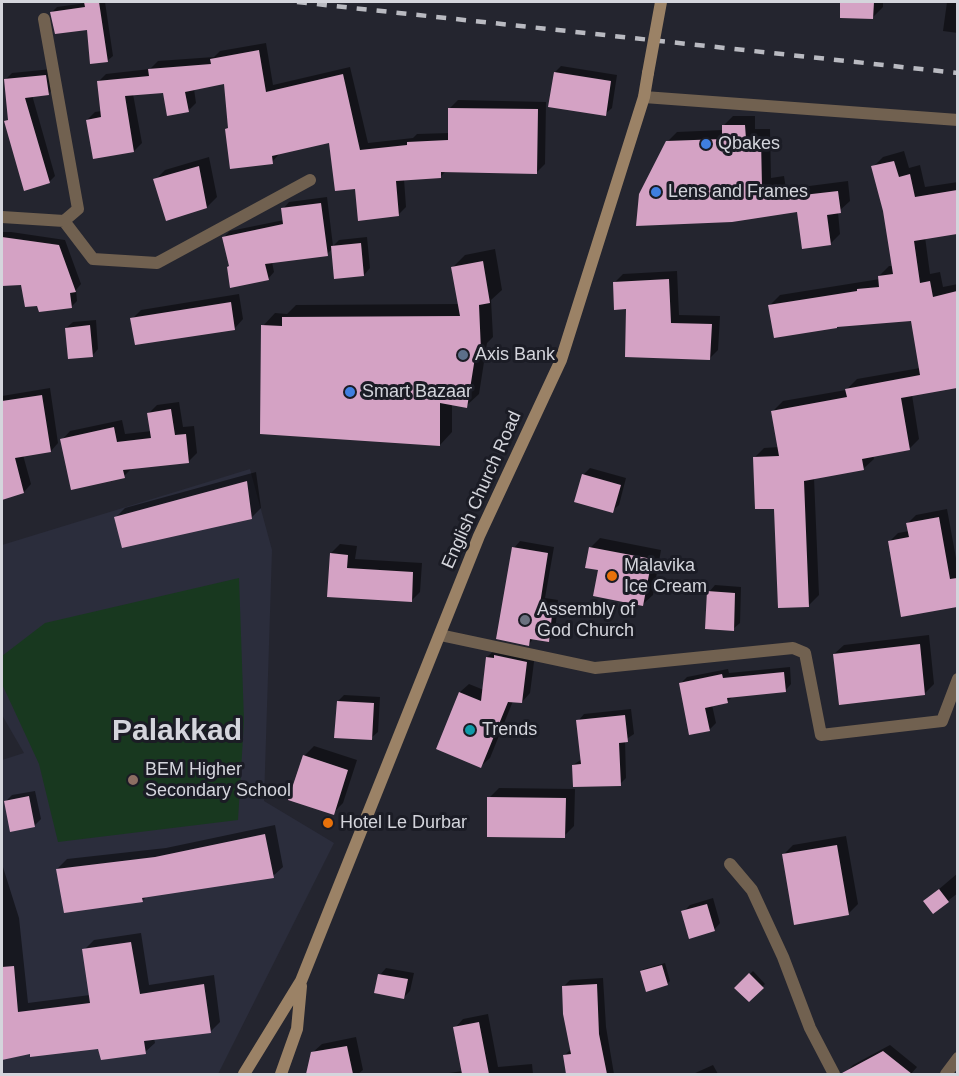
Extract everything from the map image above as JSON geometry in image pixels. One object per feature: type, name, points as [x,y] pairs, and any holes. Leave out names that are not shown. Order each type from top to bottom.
[{"type":"main road","name":"English Church Road","points":[[244,1074],[301,981],[479,536],[561,360],[644,97],[661,2]]},
{"type":"main road","name":"English Church Road","points":[[281,1074],[297,1029],[301,981]]},
{"type":"street","points":[[2,217],[64,221],[78,209],[44,19]]},
{"type":"street","points":[[644,97],[957,120]]},
{"type":"street","points":[[64,221],[93,259],[157,263],[310,180]]},
{"type":"street","points":[[440,635],[595,668],[793,648],[805,653],[821,735],[942,721],[957,679]]},
{"type":"street","points":[[730,864],[752,890],[783,957],[810,1028],[834,1074]]},
{"type":"street","points":[[946,1074],[957,1058]]},
{"type":"shaded area","name":"BEM Higher Secondary School","points":[[250,469],[272,550],[264,801],[334,843],[218,1074],[2,1074],[2,760],[24,753],[2,715],[2,545]]},
{"type":"green space","points":[[239,578],[244,721],[238,820],[58,842],[39,764],[2,684],[2,656],[45,623]]},
{"type":"building","points":[[84,2],[99,2],[108,62],[90,64],[87,30],[55,34],[50,12],[85,7]]},
{"type":"building","points":[[840,2],[874,2],[873,19],[840,18]]},
{"type":"building","points":[[259,50],[266,92],[343,74],[360,150],[407,145],[407,142],[448,140],[448,108],[538,109],[537,174],[441,172],[441,178],[396,181],[399,216],[358,221],[355,189],[335,191],[329,143],[272,156],[273,164],[230,169],[225,129],[228,128],[224,84],[185,92],[189,112],[167,116],[163,93],[125,96],[134,152],[93,159],[86,120],[101,117],[97,81],[149,76],[148,69],[211,64],[210,59]]},
{"type":"building","points":[[554,72],[611,81],[606,116],[548,107]]},
{"type":"building","points":[[46,75],[49,95],[25,98],[50,183],[24,191],[4,121],[8,120],[4,79]]},
{"type":"building","points":[[722,125],[745,125],[746,139],[761,139],[762,187],[775,185],[777,198],[838,191],[841,213],[827,215],[831,245],[802,249],[797,212],[732,222],[636,226],[639,194],[666,141],[722,139]]},
{"type":"building","points":[[894,161],[899,177],[910,174],[915,197],[957,190],[957,234],[914,241],[920,283],[930,281],[933,297],[957,291],[957,388],[901,398],[910,450],[862,459],[864,470],[804,481],[809,607],[778,608],[774,509],[755,509],[753,457],[779,456],[771,411],[847,397],[845,389],[920,375],[911,321],[837,327],[774,338],[768,305],[879,287],[878,276],[893,274],[883,211],[871,166]]},
{"type":"building","points":[[199,166],[207,208],[166,221],[153,179]]},
{"type":"building","points":[[321,203],[328,256],[265,264],[269,280],[230,288],[227,267],[229,266],[222,237],[283,224],[281,208]]},
{"type":"building","points":[[2,237],[59,245],[76,292],[70,293],[72,308],[39,312],[37,306],[25,307],[21,285],[2,286]]},
{"type":"building","points":[[361,243],[364,276],[334,279],[331,246]]},
{"type":"building","name":"Smart Bazaar","points":[[483,261],[490,303],[479,305],[481,351],[476,351],[467,408],[440,403],[440,446],[260,434],[261,325],[282,326],[282,317],[460,316],[451,267]]},
{"type":"building","points":[[669,279],[671,323],[712,324],[710,360],[625,357],[626,309],[614,310],[613,282]]},
{"type":"building","points":[[231,302],[235,330],[135,345],[130,318]]},
{"type":"building","points":[[90,325],[93,357],[68,359],[65,328]]},
{"type":"building","points":[[42,395],[51,452],[15,458],[24,493],[2,500],[2,401]]},
{"type":"building","points":[[171,409],[175,435],[186,434],[189,463],[123,470],[125,478],[71,490],[60,439],[114,427],[117,442],[151,438],[147,413]]},
{"type":"building","points":[[582,474],[621,485],[613,513],[574,502]]},
{"type":"building","points":[[247,481],[252,519],[122,548],[114,517]]},
{"type":"building","points":[[939,517],[950,579],[957,578],[957,607],[901,617],[888,541],[909,537],[906,523]]},
{"type":"building","points":[[512,547],[548,553],[540,604],[553,606],[549,642],[530,639],[529,646],[496,639]]},
{"type":"building","points":[[589,547],[652,559],[643,606],[593,596],[598,570],[585,568]]},
{"type":"building","points":[[330,553],[348,555],[347,568],[413,572],[412,602],[327,597]]},
{"type":"building","points":[[707,591],[735,593],[734,631],[705,629]]},
{"type":"building","points":[[920,644],[925,695],[839,705],[833,654]]},
{"type":"building","name":"Trends","points":[[494,655],[527,662],[522,703],[508,702],[481,768],[436,749],[459,692],[481,701],[486,657],[494,658]]},
{"type":"building","points":[[784,672],[786,692],[727,698],[728,703],[705,708],[710,731],[689,735],[679,683],[722,674],[723,678]]},
{"type":"building","points":[[337,701],[374,703],[372,740],[334,738]]},
{"type":"building","points":[[625,715],[628,742],[619,743],[621,786],[573,787],[572,765],[581,764],[576,720]]},
{"type":"building","points":[[303,755],[348,770],[334,815],[288,800]]},
{"type":"building","points":[[29,796],[35,827],[10,832],[4,801]]},
{"type":"building","points":[[487,797],[566,798],[565,838],[487,837]]},
{"type":"building","points":[[265,834],[274,878],[142,898],[143,902],[64,913],[56,869],[155,857]]},
{"type":"building","points":[[837,845],[849,915],[794,925],[782,854]]},
{"type":"building","points":[[939,889],[949,902],[933,914],[923,901]]},
{"type":"building","points":[[707,904],[715,931],[689,939],[681,911]]},
{"type":"building","points":[[131,942],[140,994],[204,984],[211,1033],[144,1041],[146,1054],[101,1060],[98,1049],[30,1057],[30,1054],[2,1060],[2,967],[14,966],[18,1012],[90,1003],[82,949]]},
{"type":"building","points":[[662,965],[668,985],[646,992],[640,971]]},
{"type":"building","points":[[749,973],[764,988],[749,1002],[734,988]]},
{"type":"building","points":[[378,974],[408,979],[404,999],[374,993]]},
{"type":"building","points":[[597,984],[599,1034],[607,1074],[566,1074],[563,1055],[571,1054],[563,1014],[562,986]]},
{"type":"building","points":[[479,1022],[489,1074],[462,1074],[453,1027]]},
{"type":"building","points":[[347,1046],[353,1074],[306,1074],[311,1052]]},
{"type":"building","points":[[883,1051],[912,1074],[842,1074],[842,1073]]},
{"type":"railway","points":[[297,2],[958,73]]},
{"type":"place","name":"Qbakes","points":[[706,144]]},
{"type":"place","name":"Lens and Frames","points":[[656,192]]},
{"type":"place","name":"Axis Bank","points":[[463,355]]},
{"type":"place","name":"Smart Bazaar","points":[[350,392]]},
{"type":"place","name":"Malavika Ice Cream","points":[[612,576]]},
{"type":"place","name":"Assembly of God Church","points":[[525,620]]},
{"type":"place","name":"Trends","points":[[470,730]]},
{"type":"place","name":"BEM Higher Secondary School","points":[[133,780]]},
{"type":"place","name":"Hotel Le Durbar","points":[[328,823]]},
{"type":"district","name":"Palakkad","points":[[177,732]]}]
